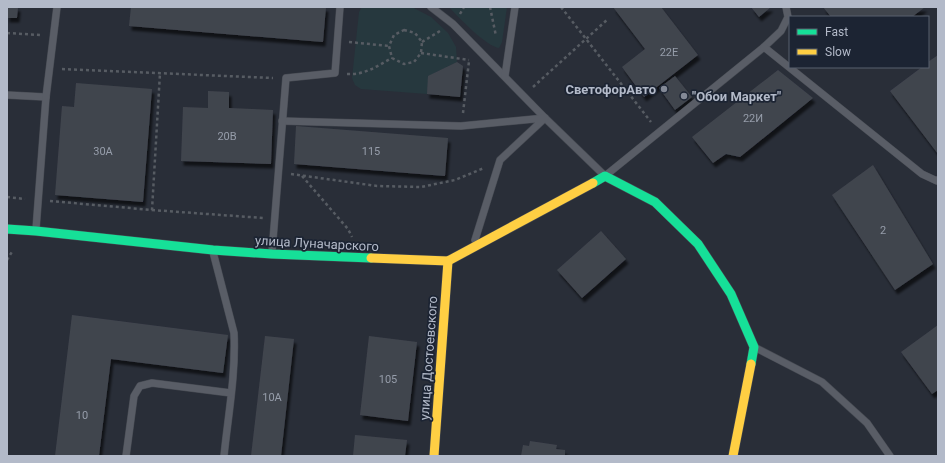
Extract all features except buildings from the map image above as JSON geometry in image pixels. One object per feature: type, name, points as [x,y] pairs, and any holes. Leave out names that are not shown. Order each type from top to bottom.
[{"type":"street","points":[[448,261],[605,176],[655,202],[698,244],[731,294],[754,347],[733,456]]},
{"type":"street","name":"улица Луначарского","points":[[7,229],[213,250],[272,254],[448,261]]},
{"type":"street","name":"улица Достоевского","points":[[434,456],[448,261]]},
{"type":"lane","points":[[36,231],[46,97],[56,7]]},
{"type":"lane","points":[[272,254],[286,78],[334,73],[340,7]]},
{"type":"lane","points":[[431,7],[453,24],[523,96],[605,176],[764,47],[780,31],[788,17],[786,7]]},
{"type":"lane","points":[[505,76],[515,7]]},
{"type":"lane","points":[[764,47],[789,67]]},
{"type":"lane","points":[[790,68],[922,174],[936,181],[938,180]]},
{"type":"lane","points":[[7,95],[46,97]]},
{"type":"lane","points":[[282,121],[461,126],[545,118]]},
{"type":"lane","points":[[473,247],[500,160],[545,118]]},
{"type":"lane","points":[[213,250],[234,333],[235,347],[224,456]]},
{"type":"lane","points":[[754,347],[822,382],[867,422],[890,456]]},
{"type":"lane","points":[[126,456],[134,396],[140,386],[152,383],[231,393]]},
{"type":"path","points":[[562,7],[659,132]]},
{"type":"path","points":[[523,96],[608,20]]},
{"type":"path","points":[[422,42],[453,24]]},
{"type":"path","points":[[404,30],[415,33],[422,42],[422,53],[414,62],[404,64],[392,58],[389,46],[394,35],[404,30]]},
{"type":"path","points":[[7,33],[53,36]]},
{"type":"path","points":[[337,40],[389,46]]},
{"type":"path","points":[[422,53],[469,60],[461,126]]},
{"type":"path","points":[[334,73],[357,74],[365,72],[392,58]]},
{"type":"path","points":[[50,69],[286,78]]},
{"type":"path","points":[[152,210],[160,73]]},
{"type":"path","points":[[278,172],[377,186],[421,187],[455,180],[500,160]]},
{"type":"path","points":[[302,175],[348,228],[352,236],[352,240]]},
{"type":"path","points":[[7,197],[275,219]]},
{"type":"shaded area","points":[[362,7],[412,7],[431,17],[448,33],[456,47],[457,62],[429,76],[427,94],[361,89],[355,85],[352,78],[359,12]]},
{"type":"shaded area","points":[[449,7],[507,7],[502,42],[499,48],[487,43]]},
{"type":"traffic: fast","points":[[593,183],[605,176],[655,202],[698,244],[731,294],[754,347],[751,364]]},
{"type":"traffic: fast","points":[[7,229],[213,250],[371,258]]},
{"type":"traffic: slow","points":[[371,258],[448,261],[593,183]]},
{"type":"traffic: slow","points":[[434,456],[448,261]]},
{"type":"traffic: slow","points":[[733,456],[751,364]]},
{"type":"place","name":"СветофорАвто","points":[[664,89]]},
{"type":"place","name":"\"Обои Маркет\"","points":[[684,96]]}]
